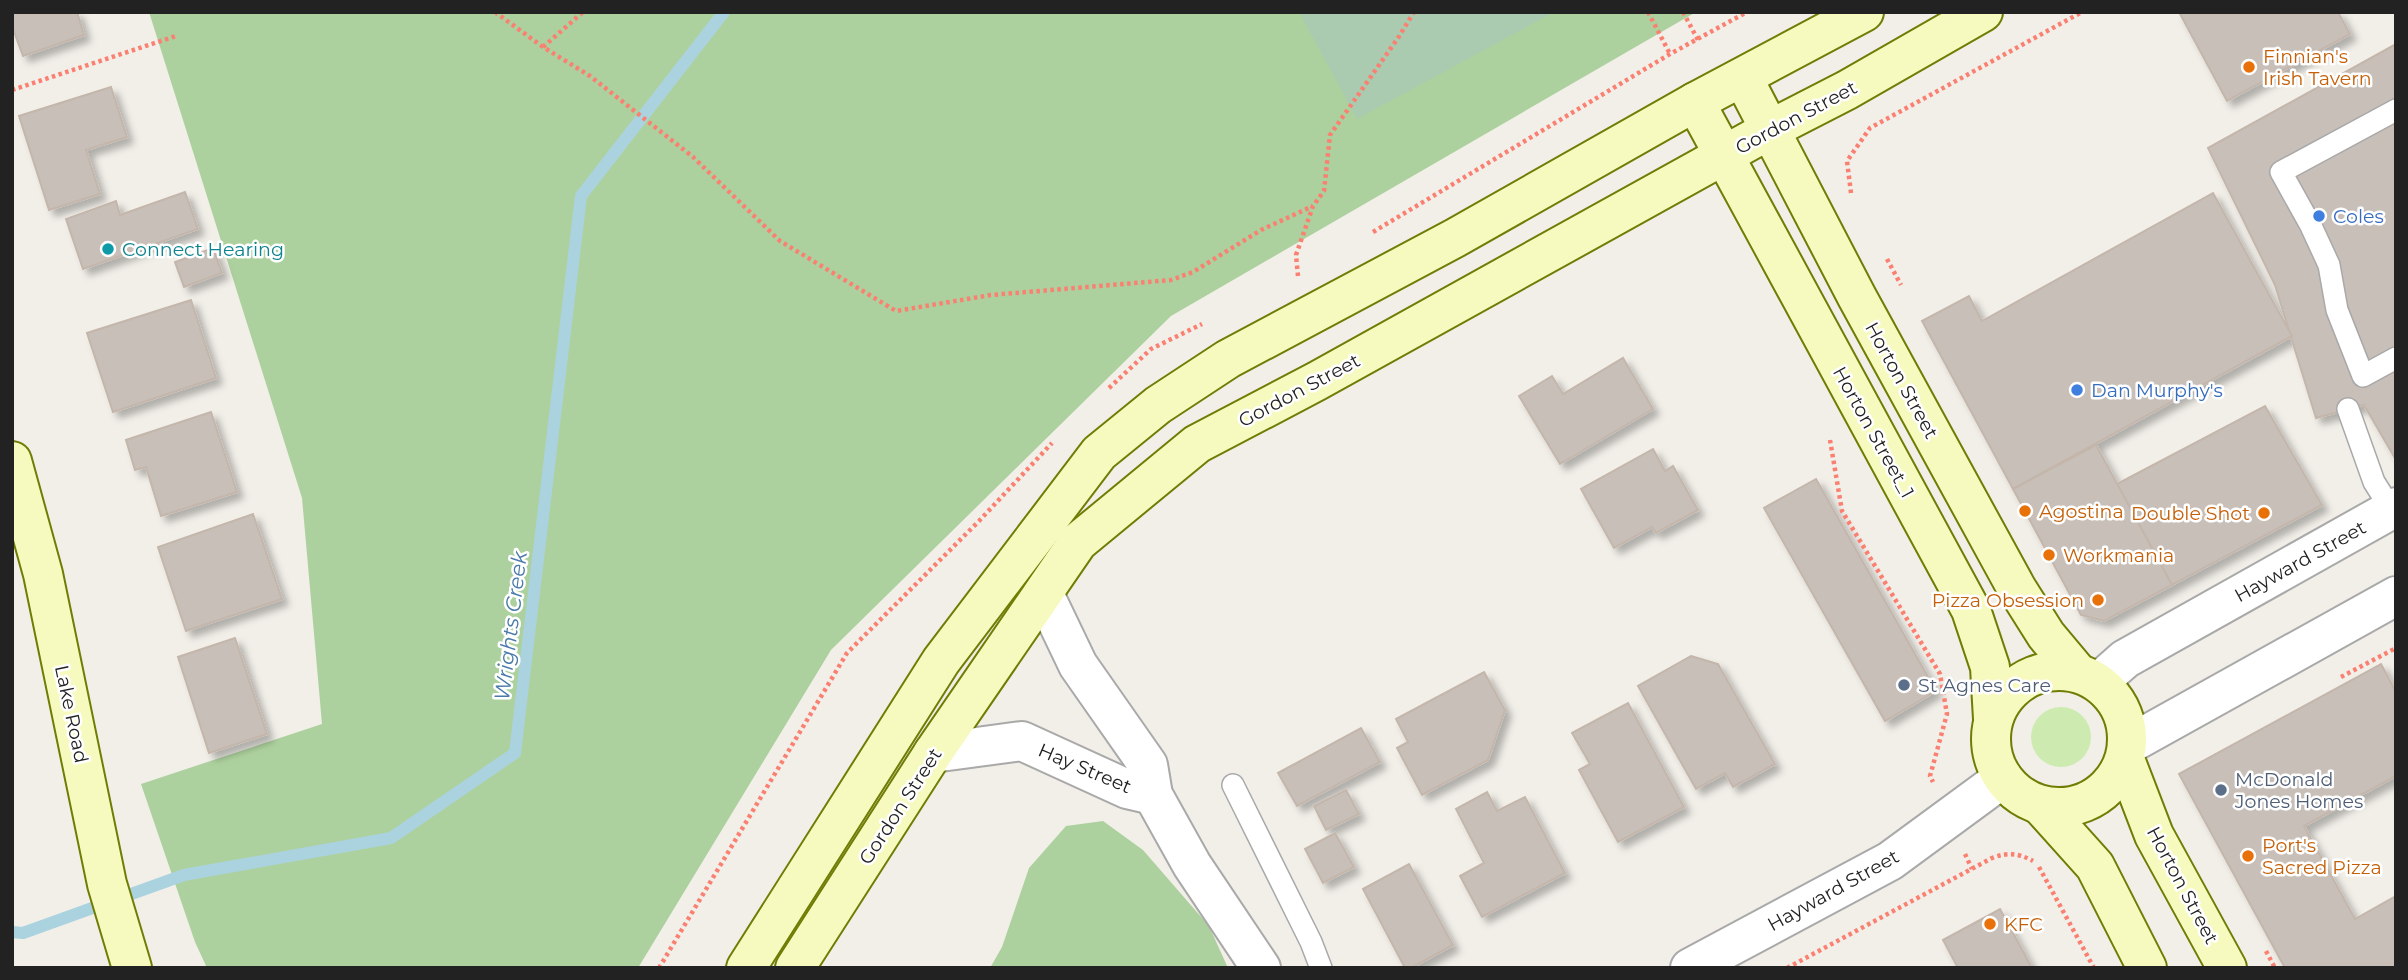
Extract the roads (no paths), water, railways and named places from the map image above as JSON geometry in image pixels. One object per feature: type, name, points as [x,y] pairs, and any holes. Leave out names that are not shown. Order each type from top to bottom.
[{"type":"main road","points":[[746,968],[942,662],[1099,453],[1158,405],[1228,359],[1455,238],[1695,102],[1864,12]]},
{"type":"main road","name":"Gordon Street","points":[[794,968],[933,753],[1078,542],[1197,444],[1847,90],[1983,12]]},
{"type":"main road","name":"Horton Street","points":[[1743,78],[1857,298],[2017,589],[2046,635],[2088,677]]},
{"type":"main road","points":[[1695,102],[1726,155]]},
{"type":"main road","name":"Horton Street_1","points":[[1726,155],[1971,610],[1990,667],[1993,719]]},
{"type":"main road","name":"Lake Road","points":[[12,461],[43,574],[107,884],[132,968]]},
{"type":"main road","points":[[2042,807],[2074,805],[2096,796],[2114,780],[2127,753],[2126,721],[2116,699],[2088,677],[2043,672],[2021,682],[2004,698],[1993,719],[1993,756],[2003,778],[2019,795],[2042,807],[2095,866],[2147,968]]},
{"type":"main road","name":"Horton Street","points":[[2127,753],[2154,835],[2227,968]]},
{"type":"street","name":"Hayward Street","points":[[2088,677],[2393,508]]},
{"type":"street","name":"Hay Street","points":[[1044,594],[1079,665],[1148,765],[1153,795],[1192,865],[1261,968]]},
{"type":"street","points":[[2127,753],[2396,596]]},
{"type":"street","name":"Hay Street","points":[[933,753],[1022,741],[1127,789],[1153,795]]},
{"type":"street","name":"Hayward Street","points":[[1690,968],[1890,861],[2003,778]]},
{"type":"lane","points":[[2396,110],[2281,172],[2329,265],[2337,310],[2362,376],[2396,358]]},
{"type":"lane","points":[[2348,410],[2374,482],[2393,508]]},
{"type":"lane","points":[[1233,785],[1311,942],[1321,968]]},
{"type":"waterway","name":"Wrights Creek","points":[[12,932],[23,933],[184,875],[391,838],[515,753],[581,196],[724,12]]},
{"type":"place","name":"Finnian's Irish Tavern","points":[[2249,67]]},
{"type":"place","name":"Coles","points":[[2319,216]]},
{"type":"place","name":"Connect Hearing","points":[[108,249]]},
{"type":"place","name":"Dan Murphy's","points":[[2077,390]]},
{"type":"place","name":"Agostina","points":[[2025,511]]},
{"type":"place","name":"Double Shot","points":[[2264,513]]},
{"type":"place","name":"Workmania","points":[[2049,555]]},
{"type":"place","name":"Pizza Obsession","points":[[2098,600]]},
{"type":"place","name":"St Agnes Care","points":[[1904,685]]},
{"type":"place","name":"McDonald Jones Homes","points":[[2221,790]]},
{"type":"place","name":"Port's Sacred Pizza","points":[[2248,856]]},
{"type":"place","name":"KFC","points":[[1990,924]]}]
